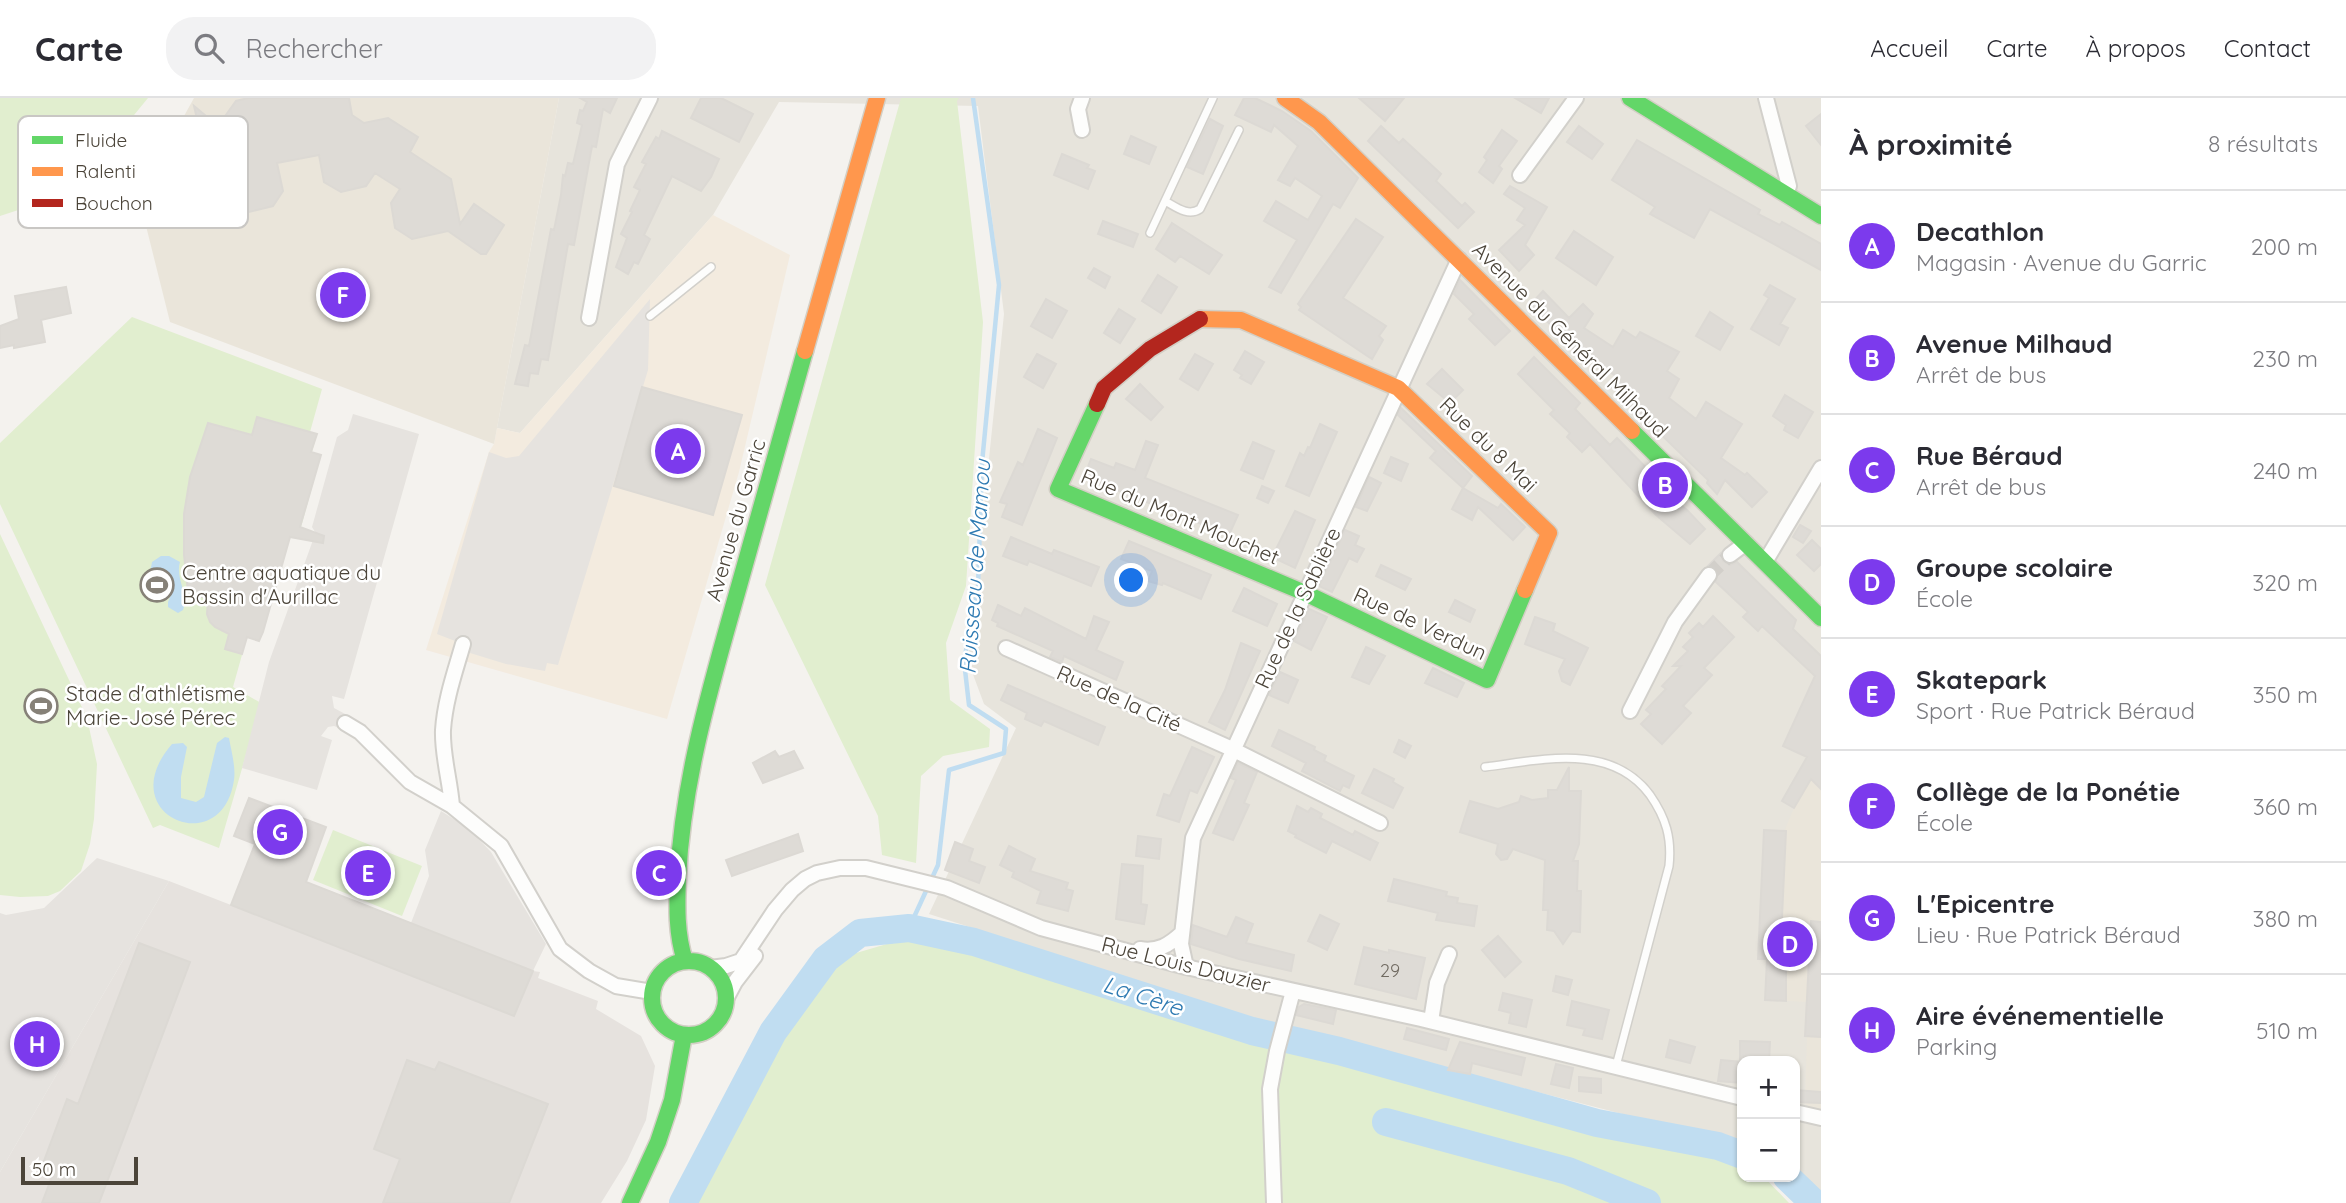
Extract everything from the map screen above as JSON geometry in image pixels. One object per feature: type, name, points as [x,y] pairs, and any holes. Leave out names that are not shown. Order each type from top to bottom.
[{"type":"main road","name":"Avenue du Garric","points":[[685,961],[678,939],[677,904],[680,835],[688,779],[723,642],[877,98]]},
{"type":"main road","name":"Avenue du Général Milhaud","points":[[1285,98],[1319,122],[1821,618]]},
{"type":"main road","points":[[1630,98],[1821,216]]},
{"type":"main road","name":"Rue du Mont Mouchet","points":[[1305,593],[1058,489],[1104,388],[1150,349],[1200,319],[1241,320],[1398,388]]},
{"type":"main road","name":"Rue du 8 Mai","points":[[1398,388],[1549,533]]},
{"type":"main road","name":"Rue de Verdun","points":[[1305,593],[1488,680],[1549,533]]},
{"type":"main road","points":[[685,961],[696,961],[710,968],[722,980],[726,999],[723,1013],[716,1023],[696,1034],[684,1035],[663,1025],[652,1004],[655,980],[673,964],[685,961]]},
{"type":"main road","points":[[630,1203],[659,1142],[672,1100],[684,1035]]},
{"type":"street","points":[[589,318],[617,164],[650,98]]},
{"type":"street","points":[[1082,98],[1078,109],[1082,130]]},
{"type":"street","points":[[1520,175],[1576,98]]},
{"type":"street","points":[[1766,98],[1789,186],[1786,192]]},
{"type":"street","name":"Rue de la Sablière","points":[[1186,967],[1181,952],[1182,933],[1193,838],[1459,259]]},
{"type":"street","points":[[1765,562],[1821,468]]},
{"type":"street","points":[[1730,555],[1746,543]]},
{"type":"street","points":[[1630,710],[1675,622],[1709,575]]},
{"type":"street","points":[[452,806],[443,731],[446,703],[463,644]]},
{"type":"street","name":"Rue de la Cité","points":[[1006,648],[1233,749],[1380,823]]},
{"type":"street","points":[[345,723],[360,732],[410,782],[452,806],[501,846],[560,948],[589,971],[617,986],[652,992]]},
{"type":"street","name":"Rue Louis Dauzier","points":[[768,923],[792,890],[817,873],[840,868],[866,869],[947,888],[1041,928],[1186,967],[1431,1021],[1737,1097]]},
{"type":"street","points":[[710,968],[741,961],[768,923]]},
{"type":"street","points":[[726,999],[735,982],[757,954],[768,923]]},
{"type":"street","points":[[1104,945],[1152,951],[1171,943],[1182,933]]},
{"type":"street","points":[[1431,1021],[1437,984],[1449,954]]},
{"type":"street","points":[[1274,1203],[1270,1088],[1293,991]]},
{"type":"street","points":[[1800,1113],[1821,1118]]},
{"type":"lane","points":[[1150,233],[1213,98]]},
{"type":"lane","points":[[1165,201],[1187,213],[1195,213],[1200,209],[1240,130]]},
{"type":"lane","points":[[650,316],[711,267]]},
{"type":"lane","points":[[1485,768],[1556,758],[1584,758],[1609,764],[1627,773],[1644,786],[1660,809],[1668,829],[1671,850],[1669,866],[1616,1067]]},
{"type":"shaded area","points":[[194,98],[559,98],[494,444],[170,322],[146,228],[248,228],[248,116],[184,116]]},
{"type":"shaded area","points":[[559,98],[1821,98],[1821,1194],[1800,1173],[1800,1056],[1737,1056],[1737,1144],[1253,1018],[929,914],[1016,728],[984,704],[968,661],[1004,314],[978,106],[779,102],[713,215],[520,433],[497,428]]},
{"type":"shaded area","points":[[713,215],[790,255],[739,472],[667,719],[426,650],[497,428],[520,433]]},
{"type":"shaded area","points":[[650,299],[648,370],[558,665],[547,663],[545,671],[506,664],[467,652],[463,644],[437,634],[489,452],[506,458],[519,456]]},
{"type":"shaded area","points":[[353,414],[419,434],[344,699],[332,696],[334,708],[347,715],[344,730],[328,727],[321,736],[332,740],[317,790],[242,768],[269,662],[313,540],[315,532],[312,527],[337,437],[348,430]]},
{"type":"shaded area","points":[[1821,760],[1821,1109],[1809,1108],[1805,1103],[1808,1002],[1765,1000],[1767,959],[1758,959],[1786,827]]},
{"type":"shaded area","points":[[441,811],[468,828],[491,852],[546,944],[533,971],[411,923],[429,876],[425,850]]},
{"type":"shaded area","points":[[97,858],[169,881],[0,1172],[0,913],[6,915],[44,908]]},
{"type":"shaded area","points":[[249,859],[540,972],[538,978],[598,1001],[596,1009],[641,1036],[655,1066],[646,1120],[627,1161],[601,1203],[0,1203],[0,1172],[169,881],[231,905]]},
{"type":"green space","points":[[0,98],[148,98],[133,116],[18,116],[18,210],[0,216]]},
{"type":"green space","points":[[901,98],[959,98],[957,101],[983,322],[966,586],[946,643],[950,700],[990,729],[989,747],[943,756],[921,776],[916,863],[882,855],[878,816],[765,585]]},
{"type":"green space","name":"Centre aquatique du Bassin d'Aurillac","points":[[132,317],[322,389],[310,432],[317,434],[312,452],[321,455],[301,527],[297,538],[289,538],[263,632],[259,641],[247,637],[233,687],[261,703],[219,848],[160,825],[153,828],[0,504],[0,443]]},
{"type":"green space","name":"Stade d'athlétisme Marie-José Pérec","points":[[0,534],[87,718],[97,764],[94,819],[90,844],[81,871],[60,891],[48,896],[0,895]]},
{"type":"green space","points":[[333,830],[422,866],[402,916],[313,880]]},
{"type":"green space","points":[[914,936],[1017,962],[1296,1047],[1737,1161],[1737,1182],[1769,1182],[1789,1203],[688,1203],[770,1051],[829,961]]},
{"type":"water","points":[[161,556],[169,556],[180,562],[179,574],[184,604],[183,610],[178,613],[168,607],[173,590],[170,583],[164,582],[161,586],[160,580],[154,579],[150,573],[152,562]]},
{"type":"water","points":[[225,737],[229,738],[234,780],[225,805],[211,819],[193,823],[175,819],[161,808],[154,791],[156,769],[172,744],[183,743],[187,747],[181,777],[181,798],[196,802],[204,797],[217,743]]},
{"type":"building","points":[[248,98],[349,98],[352,115],[364,123],[388,118],[418,137],[410,152],[451,179],[460,224],[474,204],[504,225],[486,254],[481,254],[448,231],[412,239],[395,228],[391,203],[400,189],[375,173],[366,186],[341,192],[324,182],[319,155],[277,163],[283,191],[273,206],[249,212],[248,116],[225,116],[236,101]]},
{"type":"building","points":[[580,98],[617,98],[610,113],[603,109],[596,147],[592,146],[574,245],[568,244],[548,360],[541,359],[538,374],[530,373],[528,386],[515,384],[525,345],[529,346],[563,175],[565,176],[568,163],[573,164],[582,125],[577,123],[580,110],[583,111],[587,102]]},
{"type":"building","points":[[701,98],[721,98],[753,114],[739,142],[691,118]]},
{"type":"building","points":[[1244,98],[1255,98],[1282,111],[1311,131],[1358,178],[1340,208],[1333,204],[1281,293],[1269,287],[1297,240],[1264,221],[1276,201],[1308,220],[1322,196],[1295,178],[1290,186],[1278,180],[1298,146],[1274,125],[1271,132],[1235,115]]},
{"type":"building","points":[[1359,98],[1404,98],[1385,121]]},
{"type":"building","points":[[1515,98],[1549,98],[1541,113]]},
{"type":"building","points":[[194,106],[206,116],[196,116]]},
{"type":"building","points":[[1821,114],[1821,145],[1806,126]]},
{"type":"building","points":[[1210,119],[1223,126],[1203,174],[1187,167]]},
{"type":"building","points":[[1381,126],[1399,143],[1403,139],[1441,174],[1436,181],[1462,206],[1465,203],[1474,212],[1458,228],[1368,141]]},
{"type":"building","points":[[1579,126],[1603,144],[1592,159],[1567,142]]},
{"type":"building","points":[[1502,130],[1517,141],[1499,166],[1502,169],[1493,183],[1479,172],[1487,160],[1484,157]]},
{"type":"building","points":[[662,131],[719,159],[701,191],[672,176],[644,235],[650,239],[638,264],[634,262],[628,274],[616,267],[627,238],[621,234],[640,190],[634,187],[646,164],[642,162]]},
{"type":"building","points":[[1131,136],[1156,147],[1149,164],[1124,154]]},
{"type":"building","points":[[1637,140],[1760,210],[1758,214],[1780,225],[1782,222],[1821,244],[1821,270],[1710,209],[1694,238],[1650,214],[1655,207],[1612,180]]},
{"type":"building","points":[[1062,154],[1089,165],[1087,168],[1095,171],[1088,189],[1054,175]]},
{"type":"building","points":[[1510,186],[1547,207],[1525,245],[1534,255],[1519,271],[1499,250],[1525,225],[1517,220],[1525,208],[1504,194]]},
{"type":"building","points":[[1356,219],[1383,237],[1343,298],[1386,326],[1379,336],[1383,340],[1372,359],[1299,310],[1301,307],[1298,304]]},
{"type":"building","points":[[1103,221],[1138,234],[1133,247],[1098,234]]},
{"type":"building","points":[[1172,223],[1222,255],[1209,274],[1180,256],[1175,262],[1156,249]]},
{"type":"building","points":[[1574,231],[1613,257],[1596,285],[1556,258]]},
{"type":"building","points":[[1094,268],[1110,277],[1105,288],[1088,278]]},
{"type":"building","points":[[1158,275],[1177,287],[1161,313],[1142,301]]},
{"type":"building","points":[[1460,280],[1510,331],[1495,345],[1469,319],[1474,314],[1454,294]]},
{"type":"building","points":[[1770,285],[1795,299],[1780,324],[1788,328],[1779,345],[1751,329],[1769,298],[1764,295]]},
{"type":"building","points":[[66,287],[71,313],[41,320],[45,342],[0,348],[0,326],[19,319],[15,296]]},
{"type":"building","points":[[1543,291],[1569,318],[1583,304],[1593,314],[1584,328],[1613,347],[1623,330],[1636,338],[1640,332],[1679,352],[1667,371],[1679,379],[1669,398],[1696,419],[1706,402],[1742,424],[1721,458],[1745,475],[1747,473],[1767,492],[1752,507],[1725,480],[1717,494],[1707,483],[1708,480],[1611,386],[1619,378],[1571,347],[1531,304]]},
{"type":"building","points":[[1046,299],[1067,311],[1052,338],[1031,326]]},
{"type":"building","points":[[1119,309],[1135,319],[1120,343],[1104,333]]},
{"type":"building","points":[[1710,312],[1733,327],[1720,350],[1696,336]]},
{"type":"building","points":[[1245,351],[1264,362],[1251,384],[1240,378],[1242,375],[1234,370]]},
{"type":"building","points":[[1037,354],[1056,364],[1043,388],[1024,377]]},
{"type":"building","points":[[1195,354],[1213,364],[1198,390],[1180,379]]},
{"type":"building","points":[[1534,357],[1580,403],[1575,409],[1610,445],[1617,438],[1668,490],[1665,493],[1705,529],[1690,544],[1656,515],[1590,444],[1582,452],[1567,437],[1570,433],[1550,414],[1554,410],[1518,374]]},
{"type":"building","points":[[1442,369],[1463,390],[1450,403],[1427,384]]},
{"type":"building","points":[[1140,384],[1163,407],[1151,420],[1126,399]]},
{"type":"building","points":[[642,387],[742,415],[713,515],[614,486]]},
{"type":"building","points":[[1785,395],[1813,412],[1798,438],[1784,430],[1786,425],[1773,416]]},
{"type":"building","points":[[1401,408],[1472,476],[1463,488],[1430,458],[1436,451],[1398,415]]},
{"type":"building","points":[[257,417],[317,434],[311,452],[321,455],[300,527],[324,536],[323,543],[290,537],[263,632],[259,641],[247,637],[242,654],[225,649],[229,634],[210,622],[207,614],[208,599],[188,592],[184,514],[190,477],[208,423],[252,435]]},
{"type":"building","points":[[1320,424],[1337,432],[1309,496],[1286,486],[1300,453],[1304,456],[1308,447],[1310,448]]},
{"type":"building","points":[[1038,429],[1057,438],[1022,525],[1002,517],[1007,504],[1000,502],[1018,462],[1023,465]]},
{"type":"building","points":[[1146,441],[1158,445],[1145,478],[1238,515],[1229,535],[1084,477],[1091,459],[1114,468],[1116,463],[1135,470]]},
{"type":"building","points":[[1253,442],[1274,451],[1263,479],[1241,470]]},
{"type":"building","points":[[1391,457],[1408,464],[1401,481],[1384,473]]},
{"type":"building","points":[[1369,477],[1381,483],[1367,511],[1356,507]]},
{"type":"building","points":[[1262,486],[1274,491],[1268,503],[1257,498]]},
{"type":"building","points":[[1463,488],[1498,508],[1501,504],[1525,527],[1513,540],[1478,507],[1472,520],[1452,509]]},
{"type":"building","points":[[1295,511],[1315,520],[1295,568],[1272,557]]},
{"type":"building","points":[[1800,525],[1811,531],[1803,543],[1793,537]]},
{"type":"building","points":[[1345,530],[1359,536],[1355,545],[1364,549],[1357,562],[1349,558],[1332,592],[1319,586]]},
{"type":"building","points":[[1011,537],[1052,554],[1054,550],[1099,567],[1091,586],[1029,561],[1027,565],[1003,556]]},
{"type":"building","points":[[1812,540],[1821,549],[1821,564],[1814,571],[1797,555]]},
{"type":"building","points":[[1129,541],[1211,575],[1201,599],[1163,583],[1162,585],[1148,581],[1152,571],[1121,559]]},
{"type":"building","points":[[1721,553],[1723,561],[1730,565],[1737,562],[1796,620],[1793,629],[1821,656],[1821,789],[1811,779],[1794,808],[1782,801],[1807,757],[1783,746],[1815,676],[1762,626],[1758,631],[1743,617],[1748,612],[1716,582],[1717,570],[1708,566]]},
{"type":"building","points":[[1381,565],[1411,579],[1405,590],[1376,576]]},
{"type":"building","points":[[1244,588],[1277,604],[1267,626],[1233,611]]},
{"type":"building","points":[[1455,600],[1475,610],[1470,622],[1449,612]]},
{"type":"building","points":[[998,605],[1021,616],[1025,608],[1086,639],[1094,616],[1109,622],[1096,650],[1123,662],[1116,680],[1064,656],[1062,662],[1050,657],[1053,651],[997,626],[998,623],[992,620]]},
{"type":"building","points":[[1309,609],[1327,617],[1311,650],[1294,641]]},
{"type":"building","points":[[1713,616],[1734,637],[1704,668],[1712,675],[1683,706],[1691,713],[1662,744],[1641,724],[1651,714],[1646,710],[1666,689],[1662,686],[1681,666],[1673,666],[1688,651],[1683,647],[1693,637],[1689,633],[1699,623],[1703,627]]},
{"type":"building","points":[[1535,617],[1555,624],[1553,631],[1588,648],[1570,685],[1562,681],[1559,671],[1565,659],[1525,644]]},
{"type":"building","points":[[1241,643],[1260,651],[1225,730],[1209,722],[1225,690]]},
{"type":"building","points":[[1366,647],[1385,656],[1369,684],[1352,677]]},
{"type":"building","points":[[1433,668],[1464,683],[1457,697],[1425,683]]},
{"type":"building","points":[[1280,672],[1298,680],[1288,703],[1269,695]]},
{"type":"building","points":[[1008,685],[1105,727],[1098,745],[1044,721],[1041,726],[1025,719],[1027,713],[1001,700]]},
{"type":"building","points":[[1279,730],[1315,747],[1314,750],[1326,756],[1324,761],[1354,776],[1349,788],[1343,785],[1340,791],[1302,771],[1306,763],[1272,746]]},
{"type":"building","points":[[1399,740],[1411,746],[1405,758],[1394,752]]},
{"type":"building","points":[[1192,747],[1214,757],[1197,793],[1190,790],[1179,822],[1157,815],[1164,794],[1170,796]]},
{"type":"building","points":[[775,751],[779,757],[794,751],[803,768],[763,783],[753,763]]},
{"type":"building","points":[[1238,763],[1257,772],[1244,803],[1249,805],[1233,840],[1213,833],[1236,780],[1231,778]]},
{"type":"building","points":[[1569,767],[1569,791],[1581,791],[1579,844],[1573,861],[1578,861],[1577,891],[1581,891],[1580,932],[1572,931],[1563,944],[1554,931],[1547,930],[1548,910],[1543,910],[1545,860],[1513,849],[1507,859],[1501,860],[1496,854],[1498,844],[1460,832],[1470,801],[1498,809],[1519,802],[1521,796],[1532,800],[1548,798],[1548,790],[1557,790]]},
{"type":"building","points":[[1374,769],[1394,779],[1393,782],[1403,788],[1393,808],[1362,793]]},
{"type":"building","points":[[249,798],[326,827],[306,882],[533,971],[514,1016],[231,905],[255,844],[234,836]]},
{"type":"building","points":[[1297,806],[1308,812],[1311,808],[1322,814],[1320,818],[1353,835],[1355,831],[1378,843],[1370,860],[1332,841],[1326,853],[1295,837],[1296,835],[1288,831]]},
{"type":"building","points":[[1764,830],[1786,831],[1780,960],[1786,960],[1786,1001],[1765,1000],[1767,959],[1758,959]]},
{"type":"building","points":[[798,834],[803,851],[732,876],[726,860]]},
{"type":"building","points":[[1138,836],[1161,839],[1159,859],[1136,856]]},
{"type":"building","points":[[955,842],[973,849],[969,861],[985,867],[979,883],[945,870]]},
{"type":"building","points":[[1009,846],[1035,859],[1030,871],[1068,883],[1066,889],[1073,891],[1068,911],[1037,903],[1041,891],[1012,877],[1014,872],[1000,865]]},
{"type":"building","points":[[1122,864],[1143,866],[1141,904],[1147,905],[1144,924],[1116,919]]},
{"type":"building","points":[[1394,879],[1447,892],[1446,896],[1458,898],[1457,903],[1477,906],[1474,926],[1436,920],[1438,913],[1388,901]]},
{"type":"building","points":[[1320,915],[1339,924],[1327,950],[1308,941]]},
{"type":"building","points":[[1236,917],[1253,924],[1246,943],[1294,955],[1291,971],[1191,944],[1193,925],[1227,937]]},
{"type":"building","points":[[1811,921],[1821,922],[1821,1037],[1805,1036]]},
{"type":"building","points":[[1498,936],[1521,962],[1505,977],[1482,950]]},
{"type":"building","points":[[139,943],[190,962],[99,1203],[42,1203],[53,1174],[41,1169],[67,1099],[78,1104]]},
{"type":"building","points":[[1364,947],[1425,958],[1416,999],[1355,984]]},
{"type":"building","points":[[1556,976],[1572,980],[1568,995],[1553,991]]},
{"type":"building","points":[[1503,993],[1532,1000],[1526,1027],[1509,1023],[1511,1013],[1499,1010]]},
{"type":"building","points":[[1572,1001],[1609,1010],[1602,1039],[1583,1035],[1585,1029],[1567,1025]]},
{"type":"building","points":[[1304,1004],[1336,1010],[1333,1024],[1296,1015],[1299,1007]]},
{"type":"building","points":[[1407,1028],[1449,1039],[1446,1050],[1404,1039]]},
{"type":"building","points":[[1670,1040],[1695,1047],[1690,1063],[1666,1057]]},
{"type":"building","points":[[1740,1041],[1770,1042],[1769,1056],[1740,1056]]},
{"type":"building","points":[[1460,1042],[1525,1058],[1521,1075],[1472,1063],[1470,1074],[1448,1070]]},
{"type":"building","points":[[407,1060],[435,1070],[439,1062],[548,1104],[509,1203],[383,1203],[400,1159],[374,1149]]},
{"type":"building","points":[[1721,1060],[1737,1062],[1737,1083],[1718,1081]]},
{"type":"building","points":[[1556,1064],[1573,1068],[1569,1088],[1551,1084]]},
{"type":"building","points":[[1579,1077],[1601,1079],[1601,1093],[1579,1091]]},
{"type":"building","points":[[1800,1090],[1821,1092],[1821,1103],[1800,1102]]},
{"type":"waterway","name":"Ruisseau de Mamou","points":[[909,928],[938,865],[949,770],[1004,753],[1006,729],[969,705],[964,661],[978,587],[982,463],[999,285],[973,98]]},
{"type":"waterway","name":"La Cère","points":[[683,1203],[773,1032],[826,959],[860,933],[909,928],[974,942],[1252,1031],[1339,1051],[1597,1123],[1718,1146],[1737,1153]]},
{"type":"waterway","name":"La Cère","points":[[1386,1122],[1568,1171],[1647,1203]]},
{"type":"waterway","name":"La Cère","points":[[1792,1182],[1814,1203]]},
{"type":"tunnel","points":[[1709,575],[1730,555]]},
{"type":"traffic: fast","points":[[1630,98],[1821,216]]},
{"type":"traffic: fast","points":[[685,961],[677,909],[678,877],[692,766],[719,658],[805,351]]},
{"type":"traffic: fast","points":[[1097,404],[1058,489],[1305,593],[1487,680],[1525,590]]},
{"type":"traffic: fast","points":[[1632,431],[1821,618]]},
{"type":"traffic: fast","points":[[682,961],[696,961],[710,967],[720,977],[726,998],[720,1019],[710,1029],[696,1035],[682,1035],[668,1029],[658,1019],[652,1005],[652,991],[658,977],[668,967],[682,961]]},
{"type":"traffic: fast","points":[[630,1203],[658,1142],[672,1100],[684,1035]]},
{"type":"traffic: slow","points":[[805,351],[877,98]]},
{"type":"traffic: slow","points":[[1285,98],[1319,122],[1632,431]]},
{"type":"traffic: slow","points":[[1200,319],[1241,320],[1398,388],[1549,533],[1525,590]]},
{"type":"traffic: jam","points":[[1097,404],[1104,388],[1150,349],[1200,319]]},
{"type":"place","name":"Collège de la Ponétie","points":[[343,295]]},
{"type":"place","name":"Decathlon","points":[[678,451]]},
{"type":"place","name":"Avenue Milhaud","points":[[1665,485]]},
{"type":"place","name":"Centre aquatique du Bassin d'Aurillac","points":[[157,585]]},
{"type":"place","name":"Stade d'athlétisme Marie-José Pérec","points":[[41,706]]},
{"type":"place","name":"L'Epicentre","points":[[280,832]]},
{"type":"place","name":"Skatepark","points":[[368,873]]},
{"type":"place","name":"Rue Béraud","points":[[659,873]]},
{"type":"place","name":"Groupe scolaire","points":[[1790,944]]},
{"type":"place","name":"Aire événementielle","points":[[37,1044]]}]
